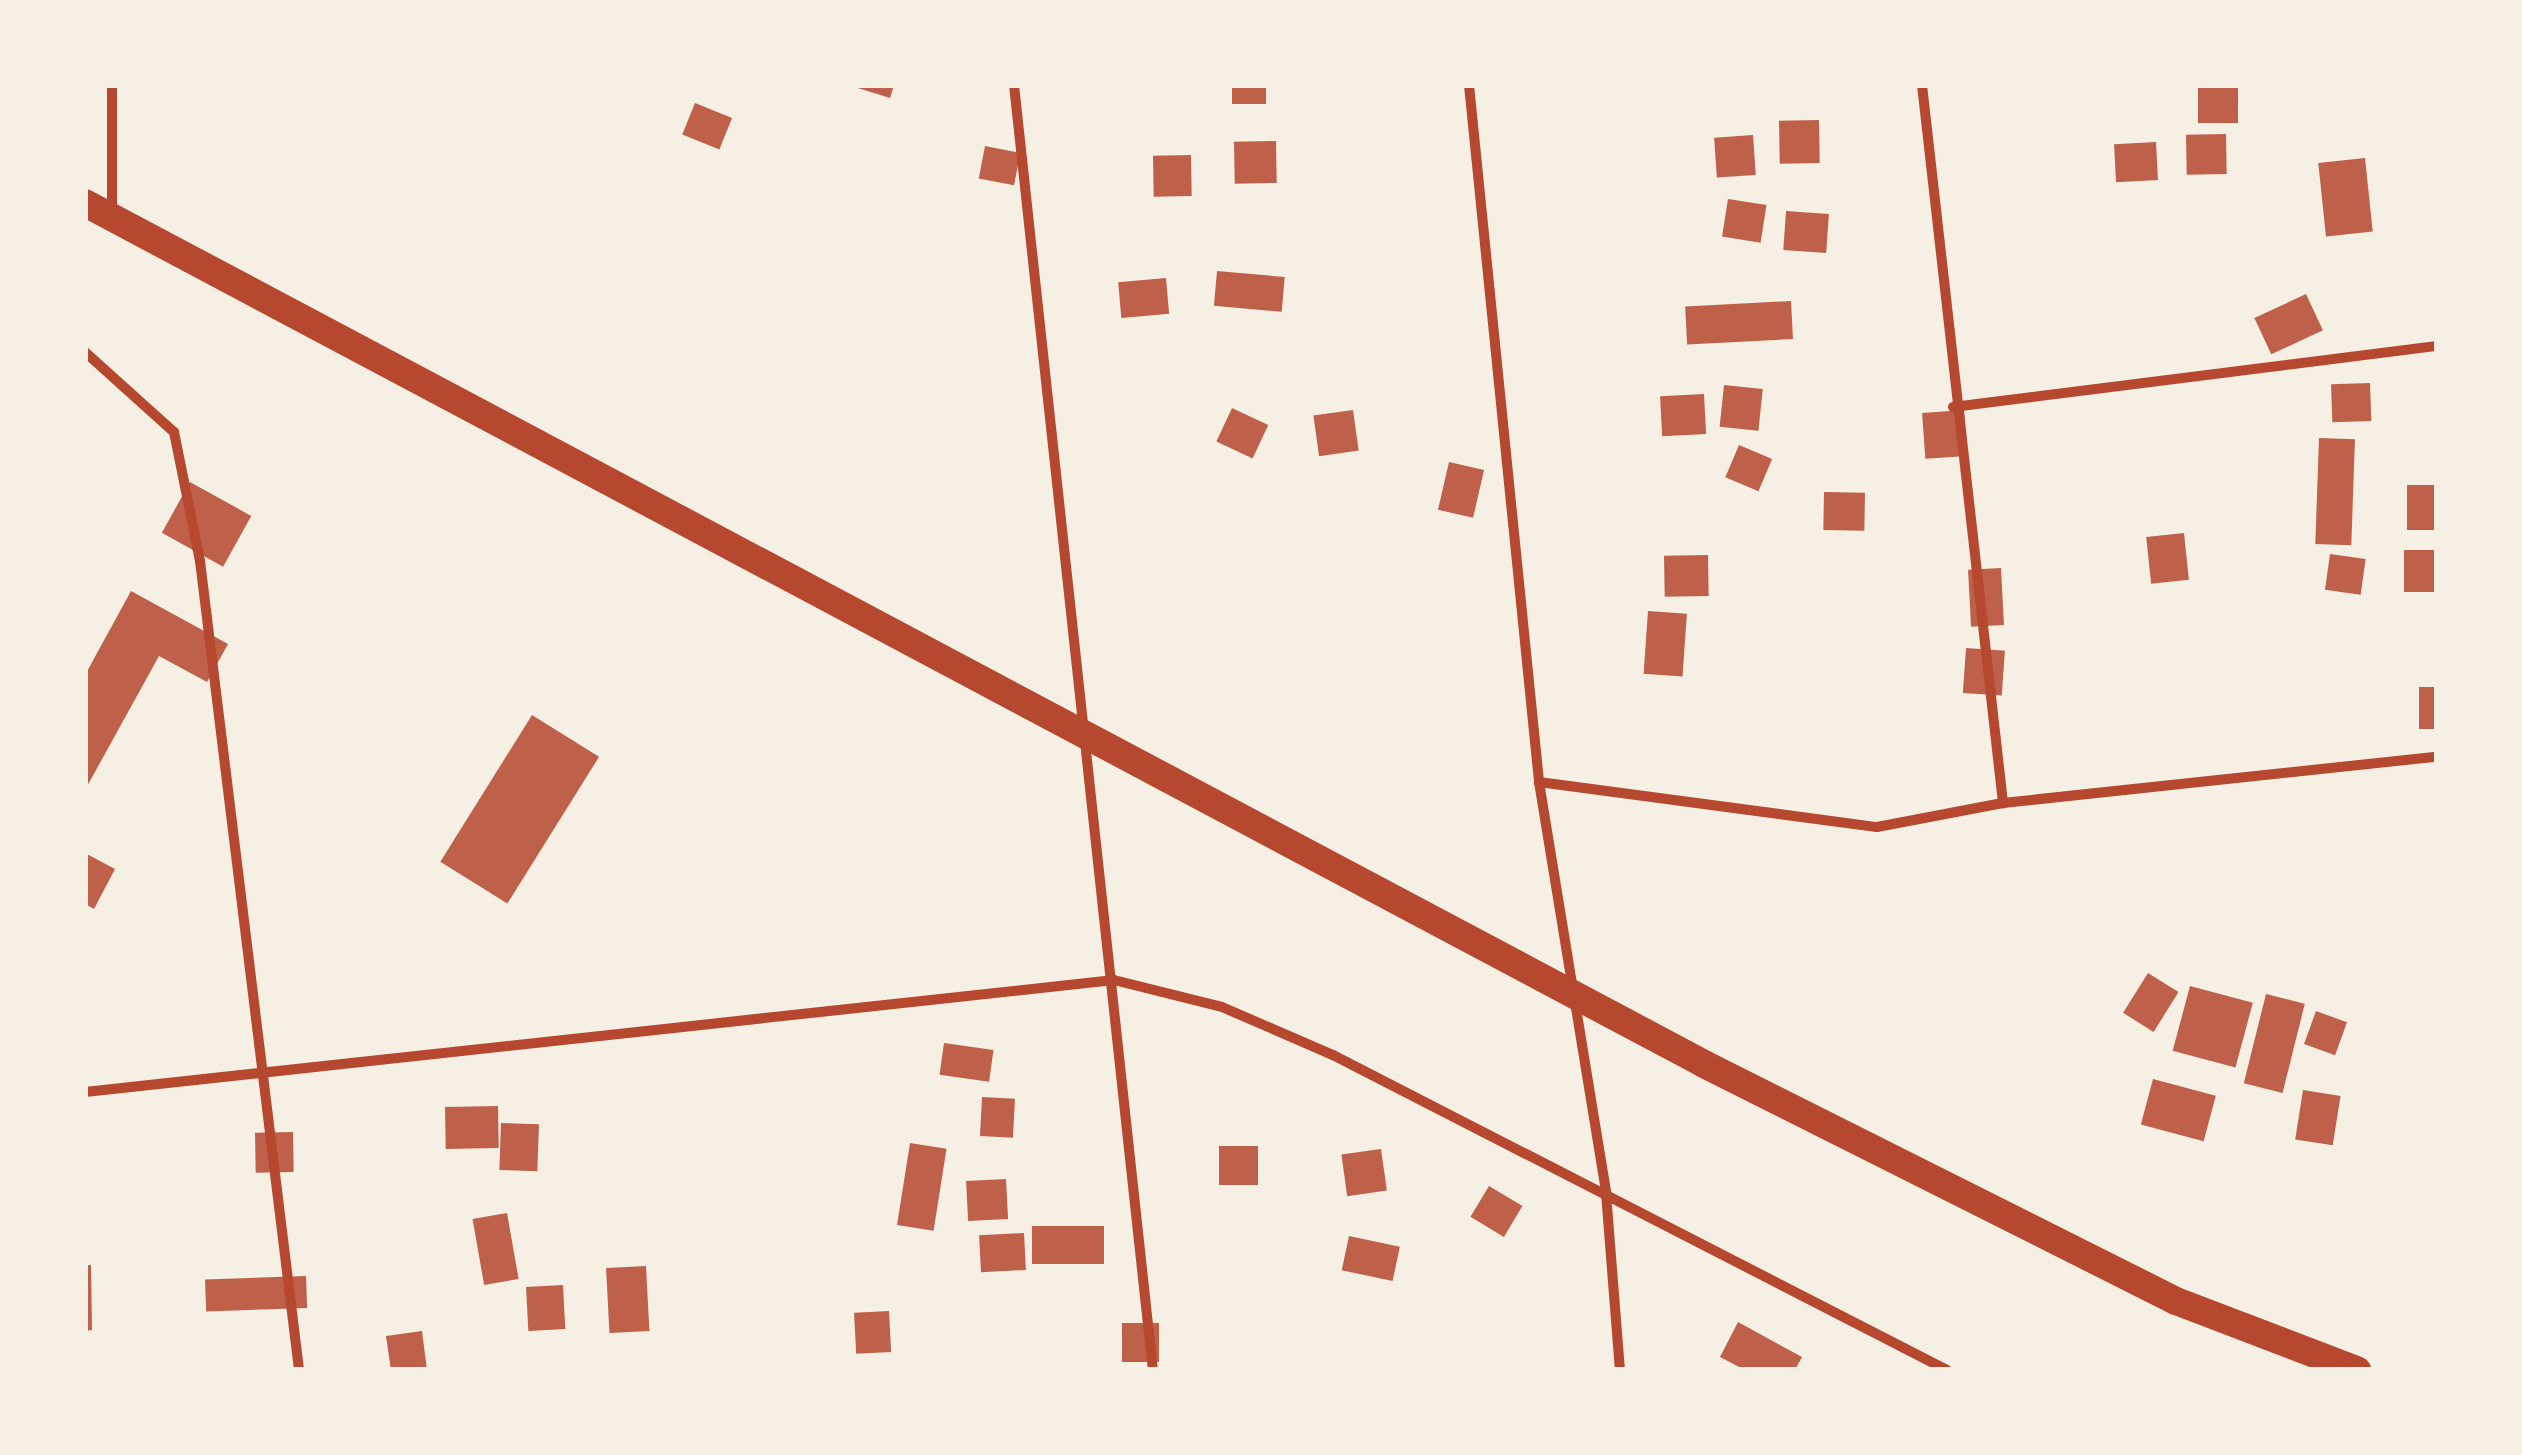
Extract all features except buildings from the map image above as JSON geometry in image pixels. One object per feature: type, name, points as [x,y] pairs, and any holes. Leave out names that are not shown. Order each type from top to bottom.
[{"type":"highway","points":[[85,203],[1574,994],[2176,1300],[2357,1370]]},
{"type":"street","points":[[112,85],[112,217]]},
{"type":"street","points":[[1014,85],[1088,737],[1153,1370]]},
{"type":"street","points":[[1469,85],[1539,782],[1606,1193],[1620,1370]]},
{"type":"street","points":[[1922,85],[1954,407],[2003,803]]},
{"type":"street","points":[[1954,407],[2437,346]]},
{"type":"street","points":[[85,352],[174,432],[200,562],[268,1078],[299,1370]]},
{"type":"street","points":[[1539,782],[1878,827],[2003,803],[2437,756]]},
{"type":"street","points":[[85,1092],[268,1078],[1114,980],[1222,1007],[1333,1054],[1948,1370]]}]
